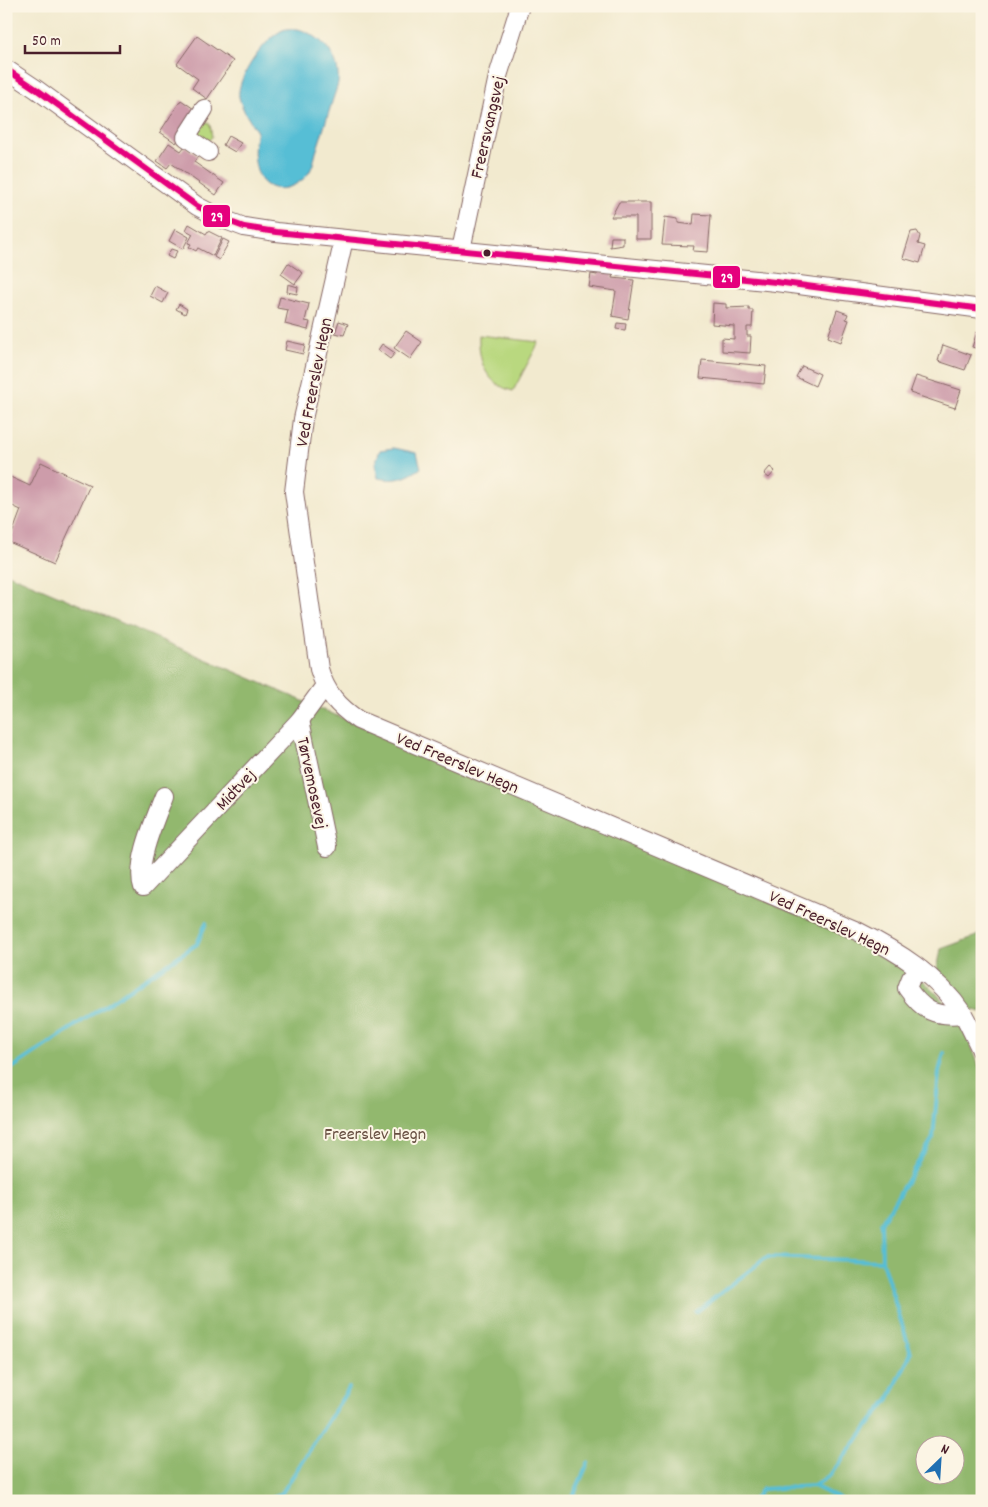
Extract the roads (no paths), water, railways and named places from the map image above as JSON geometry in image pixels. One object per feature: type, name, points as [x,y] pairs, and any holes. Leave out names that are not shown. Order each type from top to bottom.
[{"type":"street","name":"Freersvangsvej","points":[[461,250],[496,85],[520,6]]},
{"type":"street","points":[[6,70],[36,88],[178,194],[220,218],[244,227],[344,239],[776,282],[982,309]]},
{"type":"street","points":[[204,109],[186,137],[208,152]]},
{"type":"street","name":"Ved Freerslev Hegn","points":[[344,239],[303,420],[294,492],[319,669],[324,687],[344,710],[358,720],[857,931],[886,946],[921,970],[938,986],[963,1014],[982,1052]]},
{"type":"street","name":"Midtvej","points":[[164,796],[146,848],[140,879],[143,887],[300,720],[324,687]]},
{"type":"street","name":"Tørvemosevej","points":[[300,720],[327,847]]},
{"type":"street","points":[[921,970],[911,978],[907,988],[918,1004],[937,1015],[963,1014]]},
{"type":"water","points":[[298,29],[315,37],[328,49],[337,65],[338,84],[310,171],[292,186],[277,189],[264,183],[259,176],[254,154],[257,132],[242,106],[239,89],[247,69],[261,49],[276,34],[283,30]]},
{"type":"water","points":[[394,448],[417,453],[421,468],[401,478],[390,480],[378,478],[375,464],[380,450]]},
{"type":"waterway","points":[[6,1072],[197,944],[206,923]]},
{"type":"waterway","points":[[753,1501],[762,1489],[814,1486],[830,1475],[889,1399],[911,1353],[882,1261],[881,1223],[933,1138],[939,1072],[944,1053]]},
{"type":"waterway","points":[[696,1312],[767,1257],[882,1261]]},
{"type":"waterway","points":[[263,1501],[282,1493],[349,1388]]},
{"type":"waterway","points":[[571,1501],[588,1463]]},
{"type":"waterway","points":[[814,1486],[844,1501]]},
{"type":"park label","name":"Freerslev Hegn","points":[[375,1133]]}]
